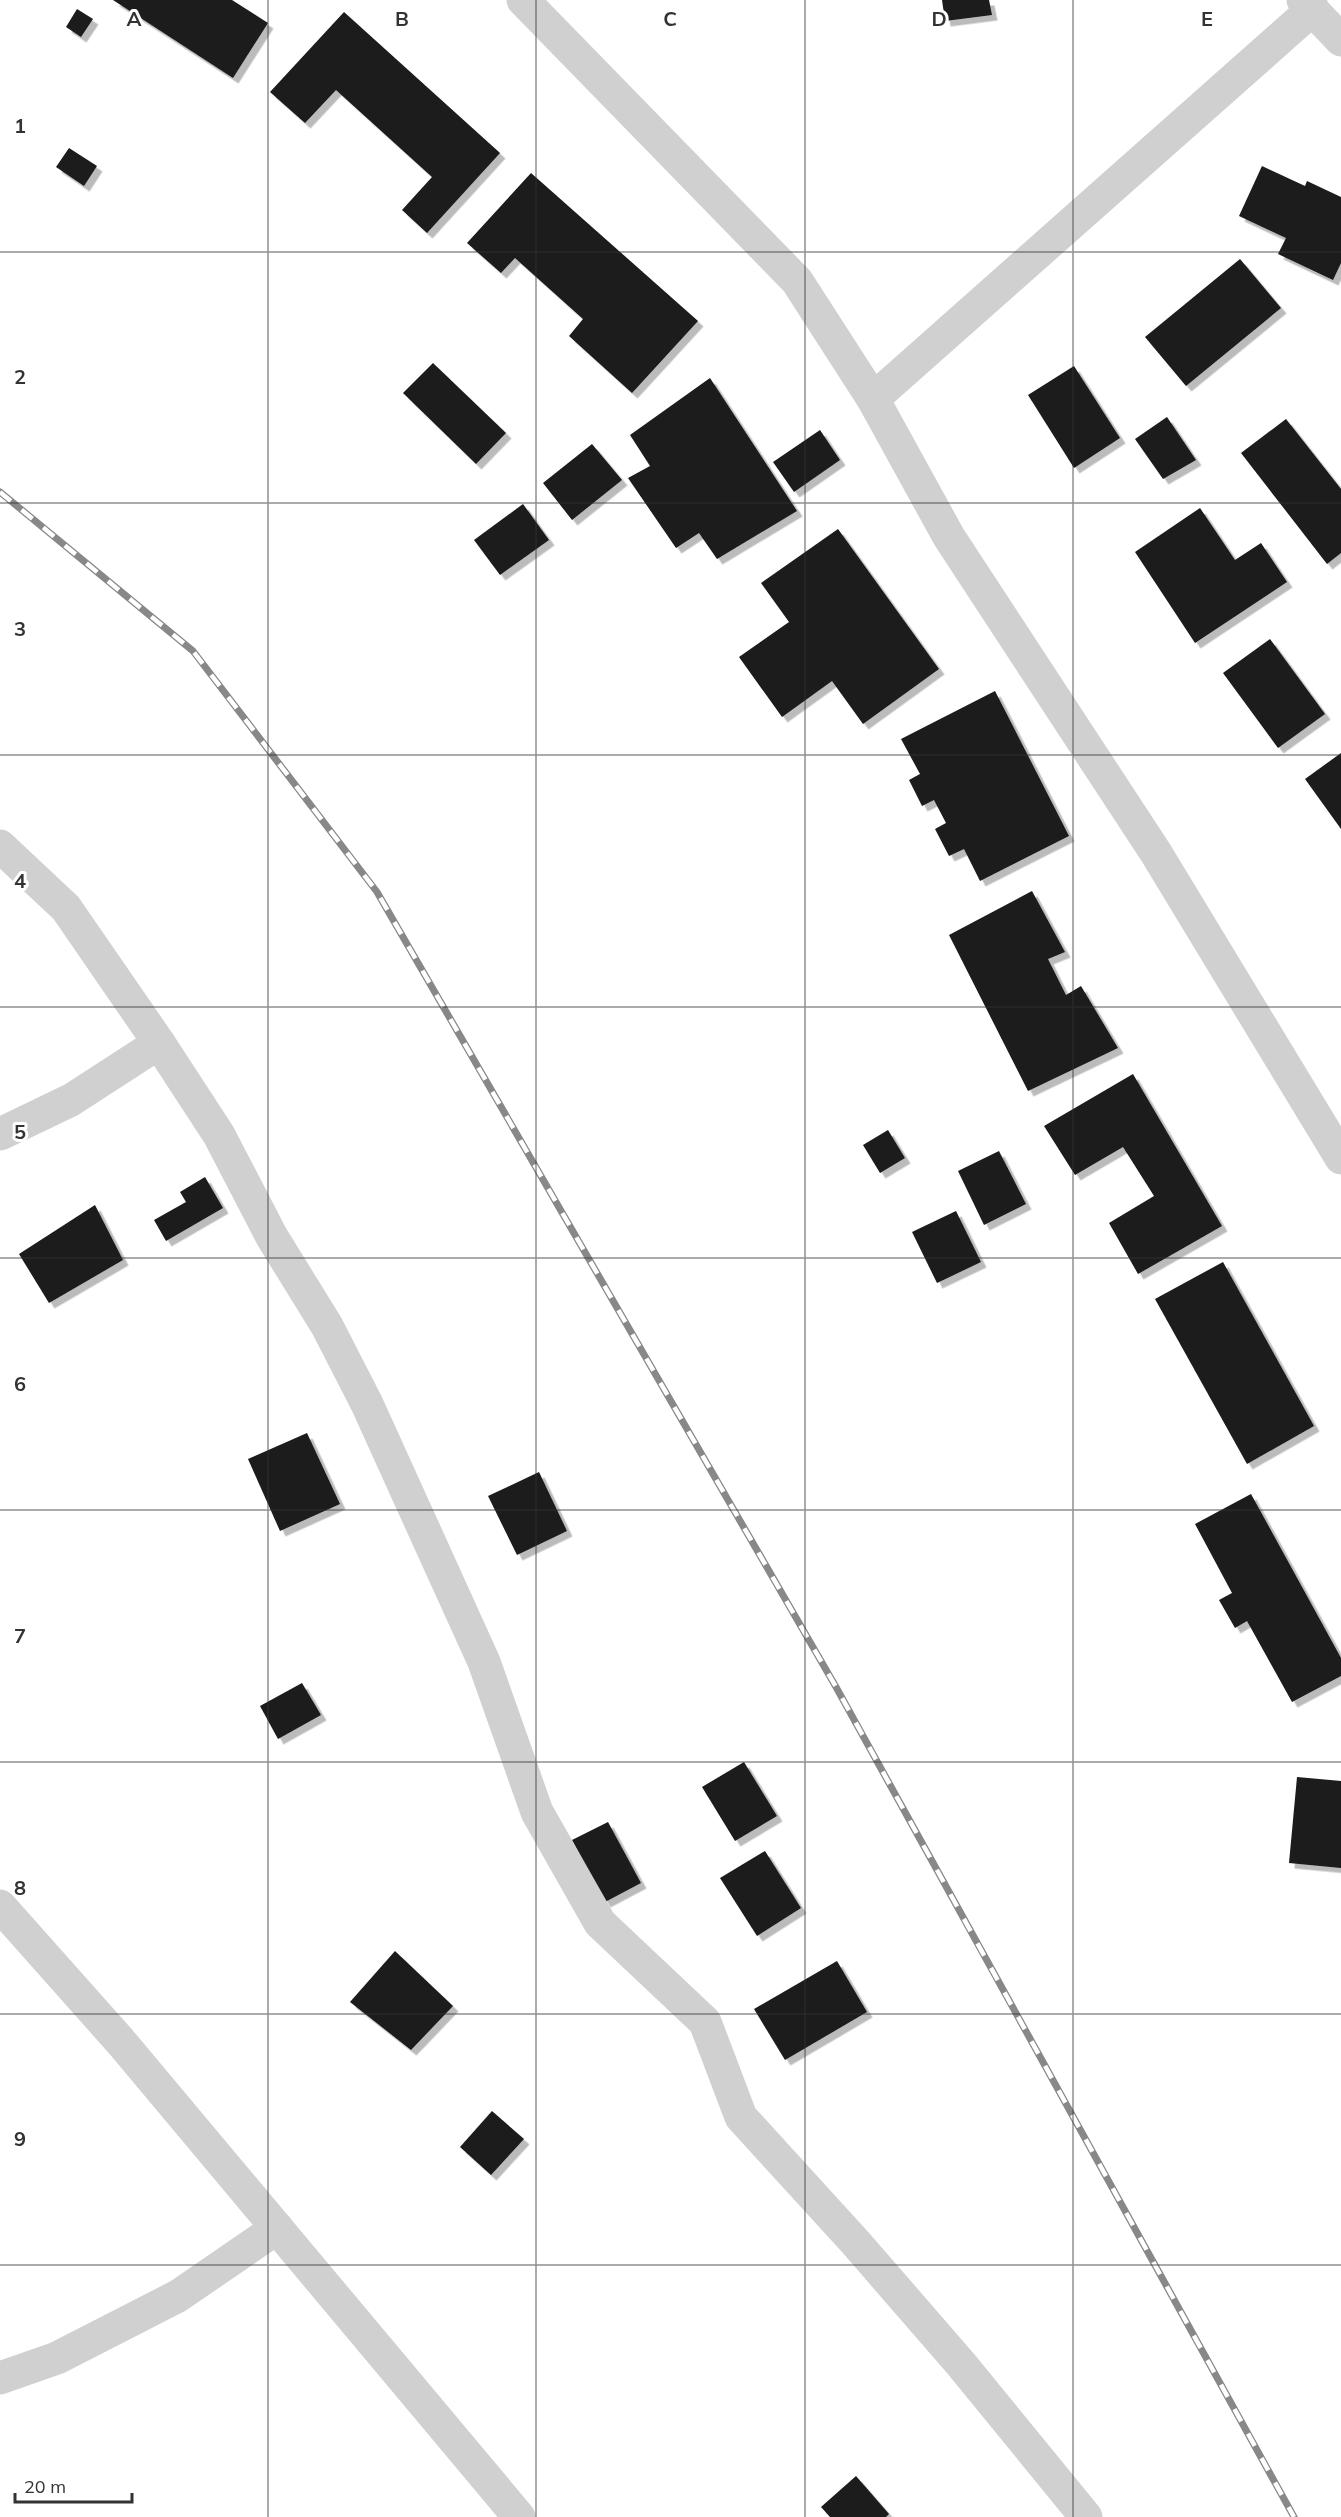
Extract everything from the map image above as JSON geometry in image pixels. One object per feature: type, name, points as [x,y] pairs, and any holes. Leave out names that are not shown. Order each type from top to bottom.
[{"type":"street","points":[[523,0],[797,281],[873,399],[949,537],[1156,853],[1341,1158]]},
{"type":"street","points":[[873,399],[1308,5],[1341,40]]},
{"type":"street","points":[[0,846],[66,908],[159,1043],[219,1135],[272,1237],[327,1326],[367,1404],[484,1662],[537,1812],[600,1923],[705,2022],[741,2116],[946,2347],[1086,2517]]},
{"type":"street","points":[[0,1134],[71,1100],[159,1043]]},
{"type":"street","points":[[0,1906],[121,2042],[519,2517]]},
{"type":"street","points":[[0,2378],[57,2358],[178,2295],[277,2228]]},
{"type":"building","points":[[113,0],[232,0],[268,23],[233,78]]},
{"type":"building","points":[[942,0],[989,0],[992,15],[945,21]]},
{"type":"building","points":[[77,9],[93,19],[81,37],[66,27]]},
{"type":"building","points":[[344,12],[500,153],[427,233],[402,210],[432,177],[336,90],[305,123],[270,92]]},
{"type":"building","points":[[69,148],[97,166],[84,186],[56,167]]},
{"type":"building","points":[[1262,166],[1305,186],[1307,181],[1341,197],[1341,263],[1333,280],[1278,254],[1286,238],[1239,216]]},
{"type":"building","points":[[531,173],[698,321],[632,393],[569,336],[583,319],[515,258],[501,273],[467,243]]},
{"type":"building","points":[[1240,259],[1281,308],[1186,386],[1145,337]]},
{"type":"building","points":[[433,363],[506,433],[476,464],[403,393]]},
{"type":"building","points":[[1074,366],[1120,438],[1074,468],[1028,395]]},
{"type":"building","points":[[710,378],[797,511],[717,559],[699,533],[676,548],[628,478],[650,466],[630,435]]},
{"type":"building","points":[[1167,417],[1196,460],[1163,479],[1135,439]]},
{"type":"building","points":[[1286,419],[1341,489],[1341,553],[1327,564],[1241,453]]},
{"type":"building","points":[[820,430],[840,460],[794,492],[773,462]]},
{"type":"building","points":[[592,444],[622,480],[572,520],[543,483]]},
{"type":"building","points":[[523,504],[549,540],[500,575],[474,540]]},
{"type":"building","points":[[1200,508],[1235,560],[1261,543],[1287,582],[1195,643],[1135,552]]},
{"type":"building","points":[[838,529],[939,669],[863,724],[832,681],[782,717],[739,657],[789,622],[761,583]]},
{"type":"building","points":[[1270,639],[1325,714],[1278,748],[1223,673]]},
{"type":"building","points":[[995,691],[1069,836],[980,881],[964,849],[949,856],[935,829],[946,823],[934,800],[922,806],[909,780],[920,774],[901,739]]},
{"type":"building","points":[[1341,753],[1341,829],[1305,779]]},
{"type":"building","points":[[1032,891],[1065,952],[1048,959],[1066,995],[1081,986],[1118,1048],[1028,1091],[949,935]]},
{"type":"building","points":[[1133,1074],[1222,1226],[1138,1274],[1109,1223],[1154,1196],[1123,1147],[1075,1175],[1044,1126]]},
{"type":"building","points":[[888,1130],[905,1158],[880,1173],[863,1145]]},
{"type":"building","points":[[999,1151],[1026,1204],[984,1225],[958,1171]]},
{"type":"building","points":[[205,1177],[223,1208],[166,1241],[154,1220],[186,1202],[180,1192]]},
{"type":"building","points":[[95,1205],[123,1260],[49,1303],[19,1254]]},
{"type":"building","points":[[956,1211],[981,1262],[937,1283],[912,1232]]},
{"type":"building","points":[[1223,1262],[1314,1426],[1247,1464],[1155,1299]]},
{"type":"building","points":[[307,1433],[340,1504],[280,1531],[248,1459]]},
{"type":"building","points":[[539,1472],[567,1531],[517,1555],[488,1496]]},
{"type":"building","points":[[1251,1494],[1341,1658],[1341,1676],[1292,1702],[1247,1621],[1235,1628],[1219,1600],[1232,1593],[1195,1524]]},
{"type":"building","points":[[302,1683],[321,1715],[278,1739],[260,1706]]},
{"type":"building","points":[[744,1762],[777,1816],[735,1841],[702,1787]]},
{"type":"building","points":[[1297,1777],[1341,1781],[1341,1868],[1289,1863]]},
{"type":"building","points":[[608,1822],[641,1883],[605,1902],[572,1840]]},
{"type":"building","points":[[765,1851],[801,1908],[757,1936],[720,1878]]},
{"type":"building","points":[[395,1951],[453,2006],[411,2050],[350,2002]]},
{"type":"building","points":[[837,1961],[867,2012],[785,2060],[754,2009]]},
{"type":"building","points":[[492,2111],[524,2139],[491,2175],[460,2147]]},
{"type":"building","points":[[856,2476],[889,2514],[886,2517],[830,2517],[821,2507]]},
{"type":"railway","points":[[0,492],[193,651],[377,892],[836,1687],[1294,2517]]}]
